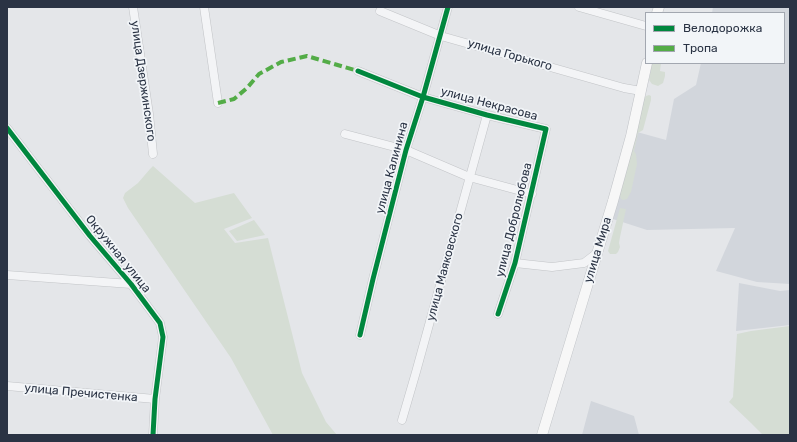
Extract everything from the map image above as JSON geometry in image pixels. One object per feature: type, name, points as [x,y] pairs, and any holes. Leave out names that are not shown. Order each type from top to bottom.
[{"type":"main road","name":"улица Мира","points":[[542,435],[631,136],[647,64]]},
{"type":"street","name":"улица Дзержинского","points":[[134,7],[153,154]]},
{"type":"street","points":[[204,7],[218,103]]},
{"type":"street","name":"улица Калинина","points":[[360,335],[406,150],[441,36],[448,7]]},
{"type":"street","points":[[580,7],[645,26]]},
{"type":"street","name":"улица Горького","points":[[380,11],[441,36],[624,88],[641,91]]},
{"type":"street","name":"улица Некрасова","points":[[358,72],[423,97],[546,130]]},
{"type":"street","name":"улица Маяковского","points":[[402,420],[487,115]]},
{"type":"street","name":"Окружная улица","points":[[7,128],[90,236],[131,284],[160,323],[162,337],[155,399],[153,435]]},
{"type":"street","name":"улица Добролюбова","points":[[498,314],[514,263],[532,194],[546,130]]},
{"type":"street","name":"улица Добролюбова","points":[[345,134],[406,150],[469,177],[532,194]]},
{"type":"street","points":[[514,263],[552,267],[584,264],[597,254]]},
{"type":"street","points":[[7,275],[131,284]]},
{"type":"street","name":"улица Пречистенка","points":[[7,386],[155,399]]},
{"type":"shaded area","points":[[713,7],[790,7],[790,284],[757,282],[716,271],[735,228],[647,230],[613,219],[637,132],[666,140],[674,99],[696,85],[701,64],[785,64],[785,12],[712,12]]},
{"type":"shaded area","points":[[652,64],[661,64],[660,71],[665,72],[663,83],[658,86],[652,84],[649,80]]},
{"type":"shaded area","points":[[649,95],[651,96],[651,100],[643,130],[638,133],[634,151],[636,154],[637,164],[631,192],[627,199],[623,200],[621,199],[619,193],[643,100]]},
{"type":"shaded area","points":[[153,166],[195,203],[234,193],[252,218],[224,229],[235,243],[268,238],[302,373],[326,422],[337,435],[273,435],[231,358],[128,208],[123,198],[125,193],[138,183]]},
{"type":"shaded area","points":[[620,208],[626,209],[619,243],[620,247],[616,254],[610,254],[608,251]]},
{"type":"shaded area","points":[[254,220],[265,235],[237,241],[229,231]]},
{"type":"shaded area","points":[[739,283],[780,291],[790,290],[790,325],[736,331]]},
{"type":"shaded area","points":[[790,326],[790,435],[763,435],[729,402],[733,397],[737,334]]},
{"type":"shaded area","points":[[591,401],[634,416],[639,435],[582,435]]},
{"type":"marked path","points":[[218,103],[234,99],[247,88],[259,74],[281,62],[307,56],[358,71]]},
{"type":"cycle path","points":[[360,335],[406,150],[423,97],[448,7]]},
{"type":"cycle path","points":[[358,71],[423,97],[487,115],[546,129],[515,263],[498,314]]},
{"type":"cycle path","points":[[7,128],[90,236],[131,284],[160,323],[163,337],[155,399],[153,435]]}]
